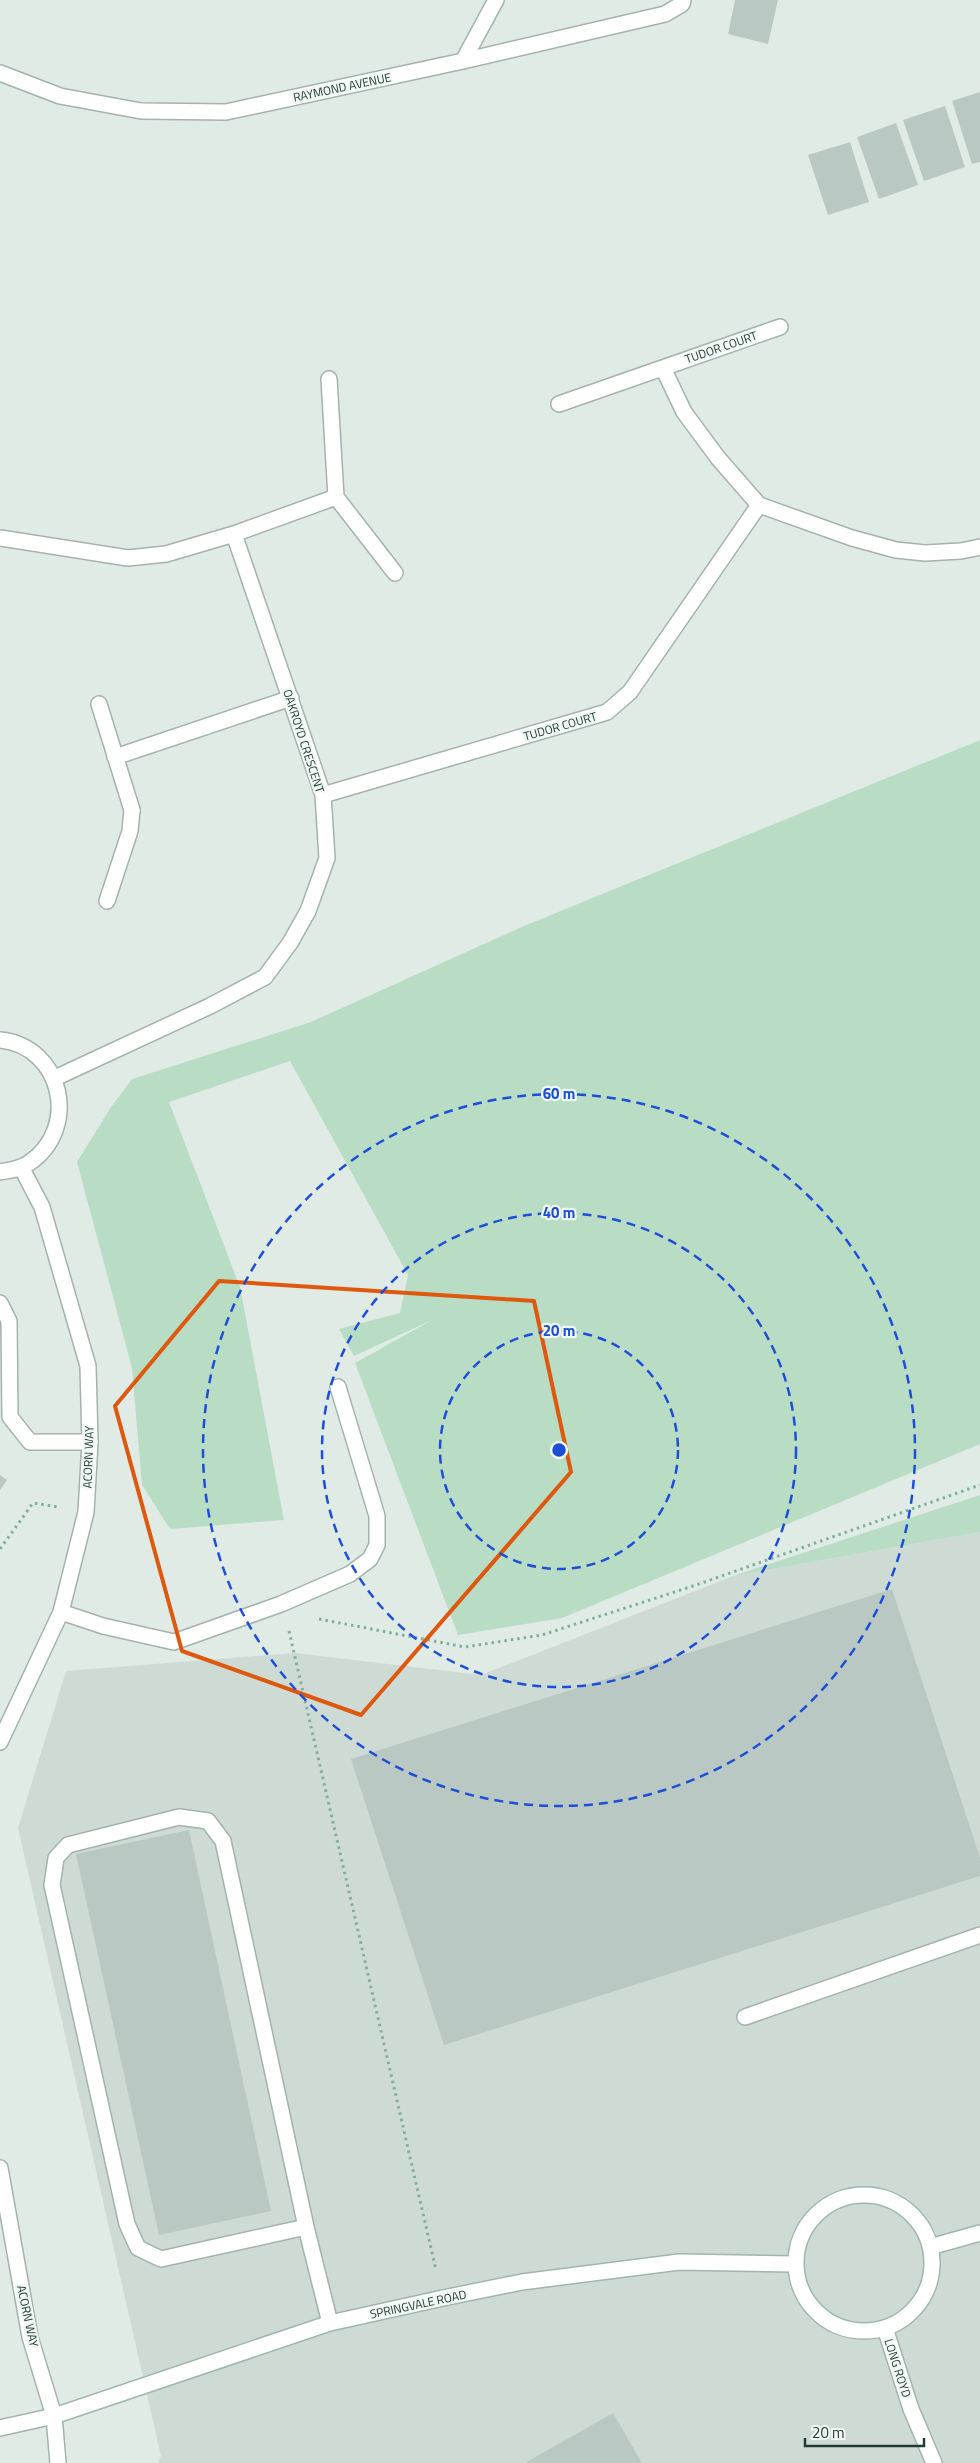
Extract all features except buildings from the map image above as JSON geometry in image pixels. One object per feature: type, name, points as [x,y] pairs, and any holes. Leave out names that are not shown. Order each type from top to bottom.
[{"type":"street","points":[[463,61],[496,0]]},
{"type":"street","name":"RAYMOND AVENUE","points":[[0,73],[60,96],[141,111],[226,112],[463,61],[665,14],[683,2]]},
{"type":"street","name":"TUDOR COURT","points":[[559,404],[780,327]]},
{"type":"street","points":[[663,368],[684,412],[718,458],[760,504],[852,538],[896,550],[925,553],[961,551],[980,547]]},
{"type":"street","points":[[328,379],[336,497],[395,574]]},
{"type":"street","points":[[0,538],[128,558],[166,554],[234,534],[336,497]]},
{"type":"street","name":"TUDOR COURT","points":[[323,795],[608,712],[630,692],[760,504]]},
{"type":"street","name":"OAKROYD CRESCENT","points":[[55,1078],[210,1006],[265,977],[290,943],[308,911],[327,858],[323,795],[234,534]]},
{"type":"street","points":[[115,757],[291,698]]},
{"type":"street","points":[[99,704],[132,810],[130,831],[106,900]]},
{"type":"street","points":[[0,1040],[13,1041],[34,1052],[50,1069],[55,1078],[61,1101],[58,1124],[48,1146],[31,1162],[21,1168],[0,1172]]},
{"type":"street","name":"ACORN WAY","points":[[0,1742],[61,1612],[86,1512],[90,1442],[88,1366],[42,1206],[21,1168]]},
{"type":"street","points":[[0,1303],[9,1321],[10,1417],[30,1442],[90,1442]]},
{"type":"street","points":[[61,1612],[103,1626],[174,1642],[281,1604],[350,1574],[370,1559],[377,1546],[377,1516],[338,1387]]},
{"type":"street","points":[[306,2227],[161,2258],[138,2248],[127,2224],[52,1885],[56,1858],[68,1845],[180,1817],[208,1821],[223,1842],[306,2227],[330,2323]]},
{"type":"street","points":[[746,2017],[980,1935]]},
{"type":"street","name":"ACORN WAY","points":[[0,2168],[30,2337],[54,2416],[58,2463]]},
{"type":"street","points":[[855,2195],[875,2196],[894,2202],[910,2213],[923,2228],[930,2247],[932,2267],[929,2280],[918,2304],[903,2319],[885,2328],[868,2331],[849,2330],[832,2324],[818,2313],[806,2299],[798,2282],[795,2264],[798,2244],[807,2226],[819,2211],[836,2200],[855,2195]]},
{"type":"street","points":[[930,2247],[980,2234]]},
{"type":"street","name":"SPRINGVALE ROAD","points":[[0,2428],[54,2416],[330,2323],[443,2298],[522,2282],[679,2262],[795,2264]]},
{"type":"street","name":"LONG ROYD","points":[[885,2328],[911,2409],[934,2463]]},
{"type":"path","points":[[281,1604],[321,1620],[465,1647],[542,1635],[696,1585],[980,1485]]},
{"type":"path","points":[[0,1549],[33,1503],[86,1512]]},
{"type":"path","points":[[281,1604],[297,1663],[443,2298]]},
{"type":"highlighted area","points":[[219,1281],[534,1301],[571,1472],[361,1715],[182,1651],[115,1406]]},
{"type":"shaded area","points":[[980,1532],[980,2463],[158,2463],[161,2456],[18,1828],[66,1671],[295,1653],[481,1675],[733,1576]]},
{"type":"green space","points":[[980,740],[980,1444],[562,1618],[458,1635],[355,1363],[432,1320],[354,1356],[339,1329],[400,1313],[408,1275],[290,1061],[169,1102],[240,1287],[284,1520],[170,1529],[142,1485],[132,1368],[77,1162],[111,1107],[132,1079],[311,1022],[524,926]]},
{"type":"green space","points":[[980,1495],[980,1532],[733,1576]]}]
